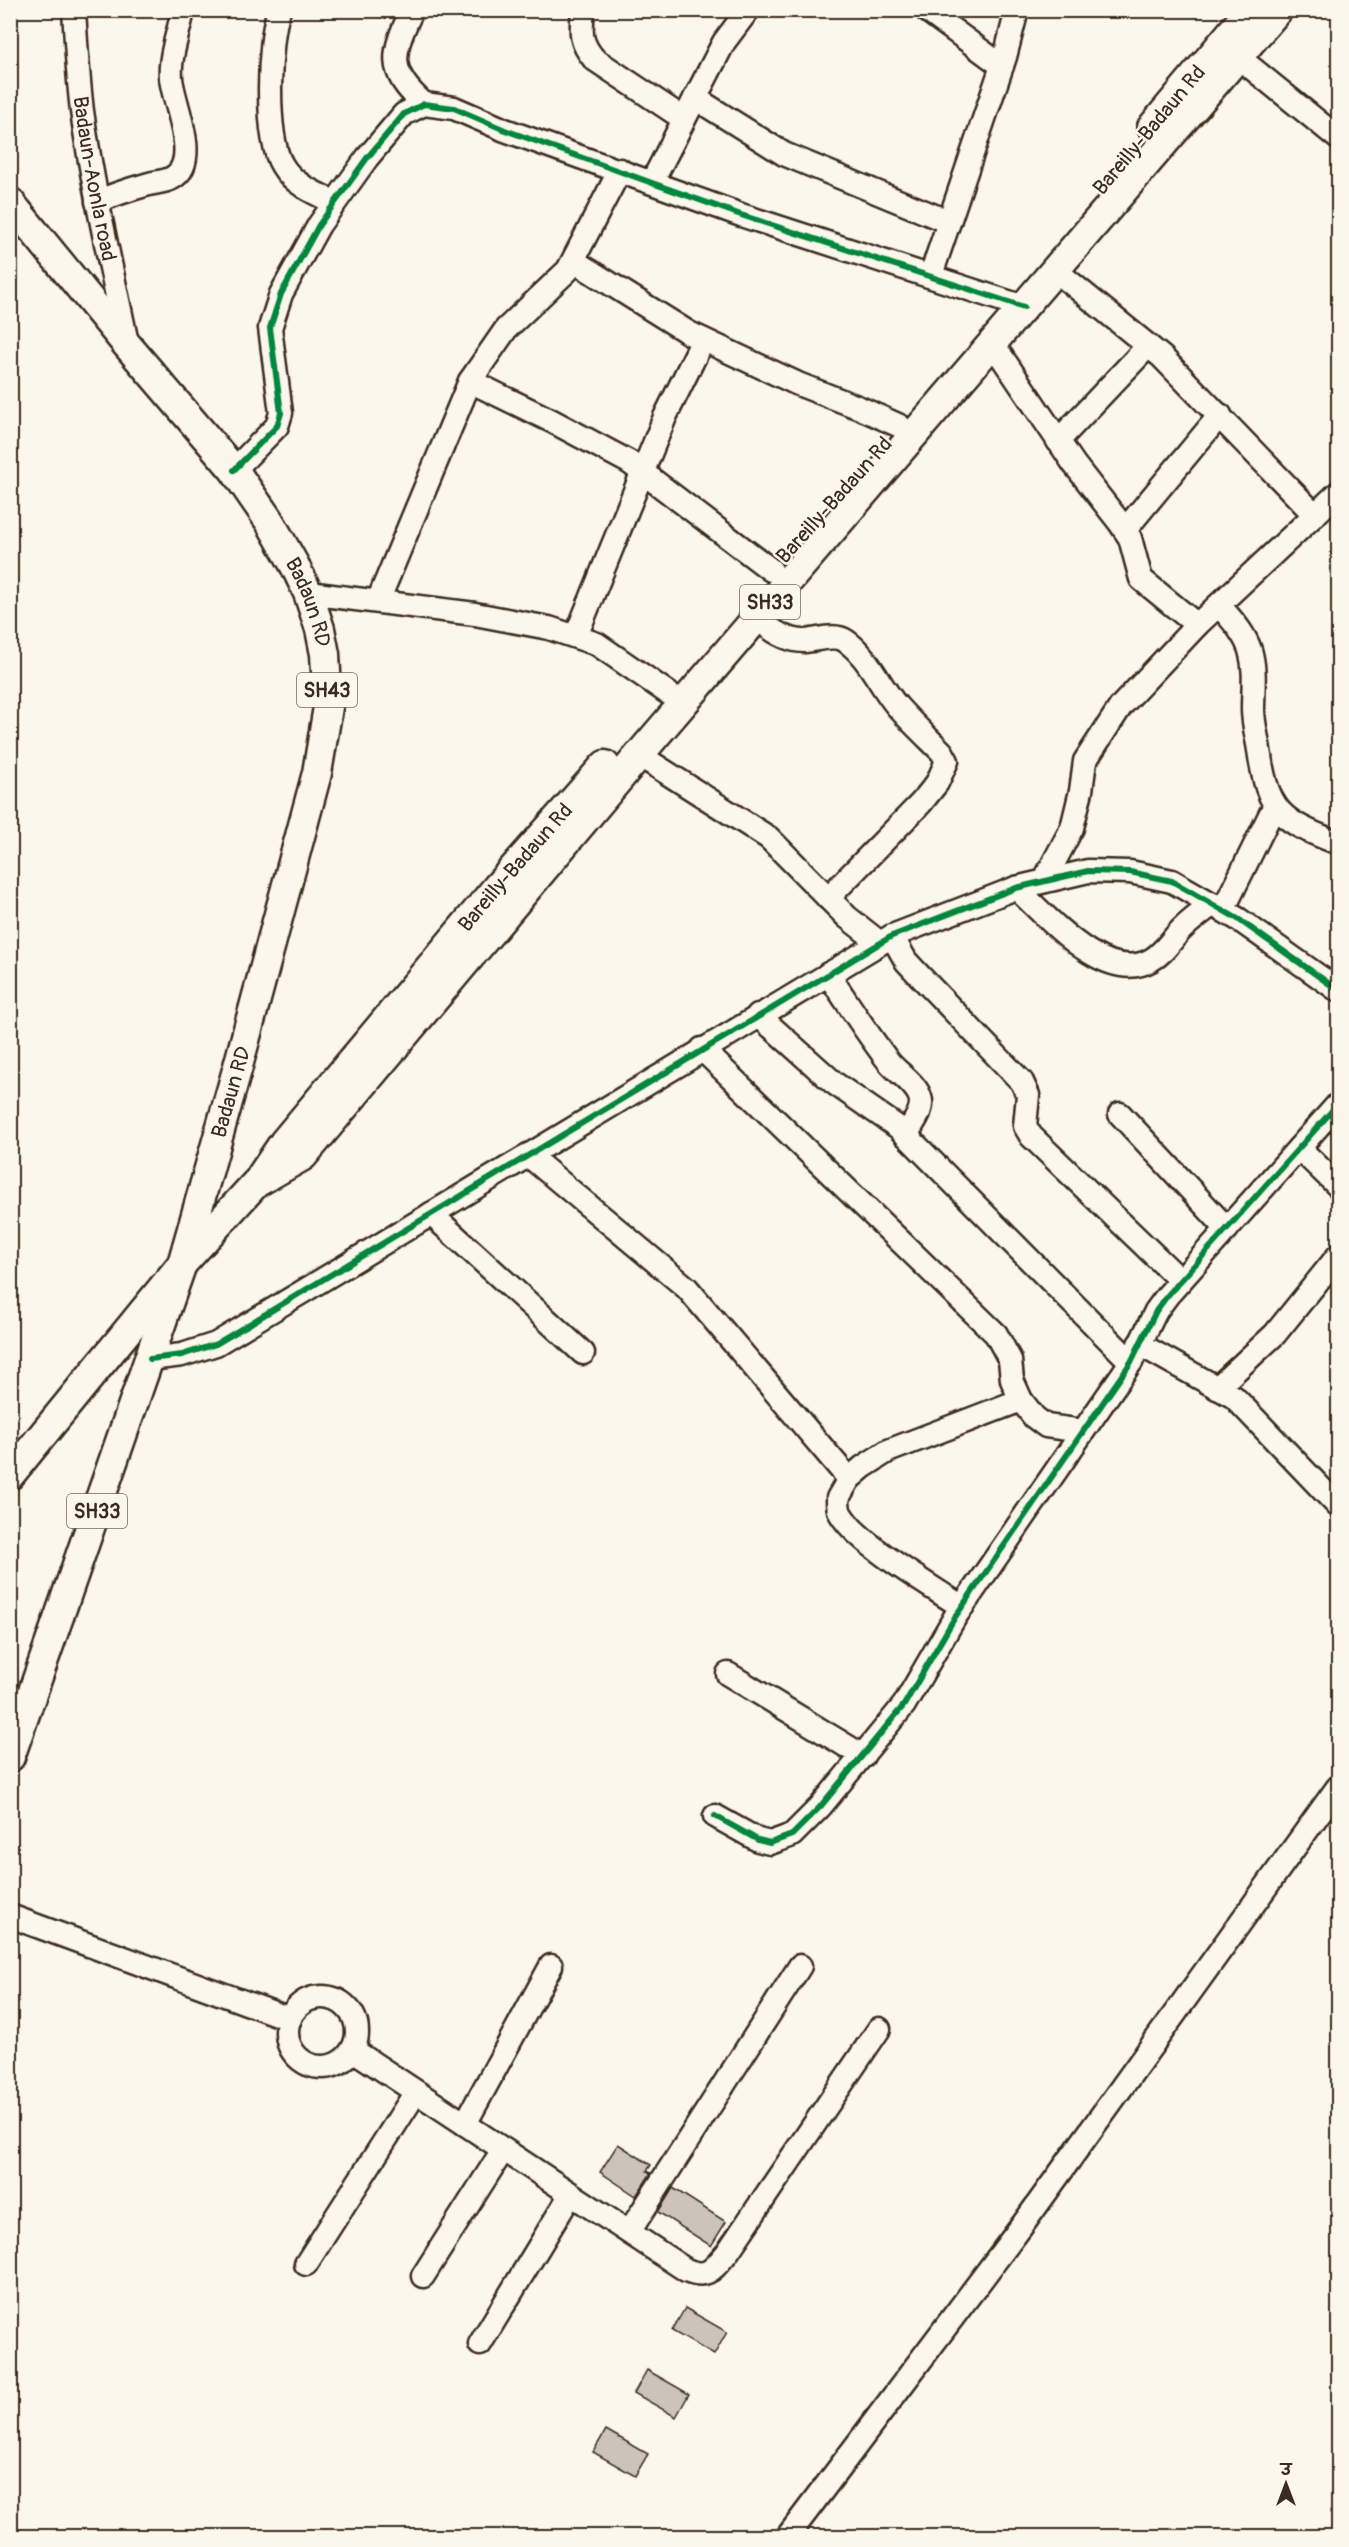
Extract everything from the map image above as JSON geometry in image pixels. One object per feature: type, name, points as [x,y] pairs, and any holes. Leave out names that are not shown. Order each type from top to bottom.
[{"type":"main road","name":"Bareilly-Badaun Rd","points":[[256,1183],[284,1142],[497,887],[668,693],[771,570],[900,426],[1015,304],[1229,50],[1250,10]]},
{"type":"main road","name":"SH33","points":[[10,1475],[182,1264],[256,1183],[303,1156],[639,755],[993,344],[1015,304],[1055,270],[1229,50],[1278,10]]},
{"type":"main road","name":"Badaun RD","points":[[10,202],[234,470],[270,522],[296,566],[308,593],[325,654],[328,707],[324,737],[273,938],[182,1264]]},
{"type":"main road","name":"SH33","points":[[10,1757],[182,1264]]},
{"type":"street","name":"Badaun-Aonla road","points":[[74,10],[82,110],[97,202],[128,345]]},
{"type":"street","points":[[97,202],[119,192],[172,178],[181,169],[185,158],[186,141],[171,78],[174,47],[183,10]]},
{"type":"street","points":[[279,10],[272,52],[271,126],[274,149],[282,166],[295,180],[310,191],[334,202]]},
{"type":"street","points":[[412,10],[398,43],[396,62],[399,76],[406,89],[424,104],[454,108],[505,130],[800,235],[931,275],[1015,304]]},
{"type":"street","points":[[584,10],[581,38],[584,47],[594,59],[684,119]]},
{"type":"street","points":[[652,182],[723,42],[748,10]]},
{"type":"street","points":[[926,10],[1002,66]]},
{"type":"street","points":[[931,275],[1002,66],[1017,10]]},
{"type":"street","points":[[1229,50],[1338,138]]},
{"type":"street","points":[[695,98],[783,154],[949,222]]},
{"type":"street","points":[[234,470],[277,426],[281,413],[270,328],[274,312],[293,269],[334,202],[404,114],[424,104]]},
{"type":"street","points":[[378,601],[470,381],[506,329],[557,283],[574,261],[620,170]]},
{"type":"street","points":[[574,261],[703,340],[798,384],[900,426]]},
{"type":"street","points":[[1055,270],[1148,346],[1220,415],[1315,515]]},
{"type":"street","points":[[576,636],[668,409],[703,340]]},
{"type":"street","points":[[993,344],[1058,441],[1125,530],[1130,538],[1141,579],[1197,625]]},
{"type":"street","points":[[1058,441],[1148,346]]},
{"type":"street","points":[[470,381],[607,449],[643,472],[771,570]]},
{"type":"street","points":[[1125,530],[1220,415]]},
{"type":"street","points":[[1044,881],[1071,828],[1081,791],[1085,762],[1121,706],[1197,625],[1338,494]]},
{"type":"street","points":[[308,593],[516,621],[576,636],[612,653],[668,693]]},
{"type":"street","points":[[1219,605],[1239,628],[1249,648],[1254,669],[1253,713],[1266,791],[1287,819],[1301,829],[1338,843]]},
{"type":"street","points":[[757,617],[769,629],[783,637],[804,641],[835,637],[844,639],[867,662],[896,705],[942,752],[947,762],[937,783],[921,803],[828,898]]},
{"type":"street","points":[[639,755],[769,838],[828,898],[886,939],[1022,1082],[1028,1095],[1025,1126],[1031,1136],[1180,1280]]},
{"type":"street","points":[[1016,888],[1084,948],[1115,964],[1130,966],[1140,964],[1160,954],[1188,923],[1218,907],[1275,805]]},
{"type":"street","points":[[150,1359],[182,1355],[216,1344],[886,939],[1016,888],[1088,871],[1130,873],[1172,882],[1218,907],[1338,990]]},
{"type":"street","points":[[828,974],[879,1050],[917,1091],[921,1099],[921,1109],[906,1135]]},
{"type":"street","points":[[758,1015],[834,1083],[887,1118],[906,1135],[1135,1353],[1217,1388],[1245,1406],[1338,1506]]},
{"type":"street","points":[[702,1049],[996,1334],[1010,1360],[1012,1380],[1021,1400],[1034,1417],[1046,1426],[1083,1431]]},
{"type":"street","points":[[715,1816],[758,1840],[770,1843],[780,1841],[792,1835],[805,1822],[863,1756],[904,1705],[962,1607],[1135,1353],[1156,1311],[1180,1280],[1338,1104]]},
{"type":"street","points":[[1119,1114],[1227,1229]]},
{"type":"street","points":[[1299,1148],[1338,1186]]},
{"type":"street","points":[[528,1155],[687,1288],[849,1479]]},
{"type":"street","points":[[430,1214],[583,1353]]},
{"type":"street","points":[[1217,1388],[1275,1334],[1338,1256]]},
{"type":"street","points":[[962,1607],[885,1555],[841,1516],[838,1498],[849,1479],[888,1451],[1021,1400]]},
{"type":"street","points":[[728,1674],[863,1756]]},
{"type":"street","points":[[788,2536],[1042,2198],[1338,1787]]},
{"type":"street","points":[[10,1916],[290,2019]]},
{"type":"street","points":[[465,2124],[550,1966]]},
{"type":"street","points":[[629,2232],[800,1966]]},
{"type":"street","points":[[317,1997],[329,1997],[340,2001],[355,2017],[357,2040],[353,2050],[336,2065],[324,2067],[306,2063],[292,2051],[288,2040],[287,2028],[297,2007],[317,1997]]},
{"type":"street","points":[[353,2050],[686,2270],[698,2275],[707,2274],[741,2234],[879,2029]]},
{"type":"street","points":[[306,2264],[416,2092]]},
{"type":"street","points":[[423,2276],[503,2150]]},
{"type":"street","points":[[480,2344],[571,2194]]},
{"type":"building","points":[[618,2144],[651,2165],[647,2171],[651,2173],[636,2196],[600,2172]]},
{"type":"building","points":[[673,2188],[726,2222],[711,2246],[658,2212]]},
{"type":"building","points":[[685,2308],[727,2332],[714,2355],[672,2331]]},
{"type":"building","points":[[647,2370],[689,2394],[676,2417],[634,2393]]},
{"type":"building","points":[[606,2430],[648,2454],[635,2476],[593,2452]]},
{"type":"cycle path","points":[[234,470],[277,426],[281,413],[270,328],[281,294],[319,225],[367,158],[404,114],[424,104],[454,108],[505,130],[741,215],[1024,307]]},
{"type":"cycle path","points":[[150,1359],[182,1355],[216,1344],[892,936],[1016,888],[1088,871],[1130,872],[1172,881],[1238,919],[1338,990]]},
{"type":"cycle path","points":[[715,1816],[758,1840],[770,1843],[792,1835],[820,1807],[904,1705],[955,1617],[1131,1362],[1156,1311],[1167,1296],[1338,1104]]}]
